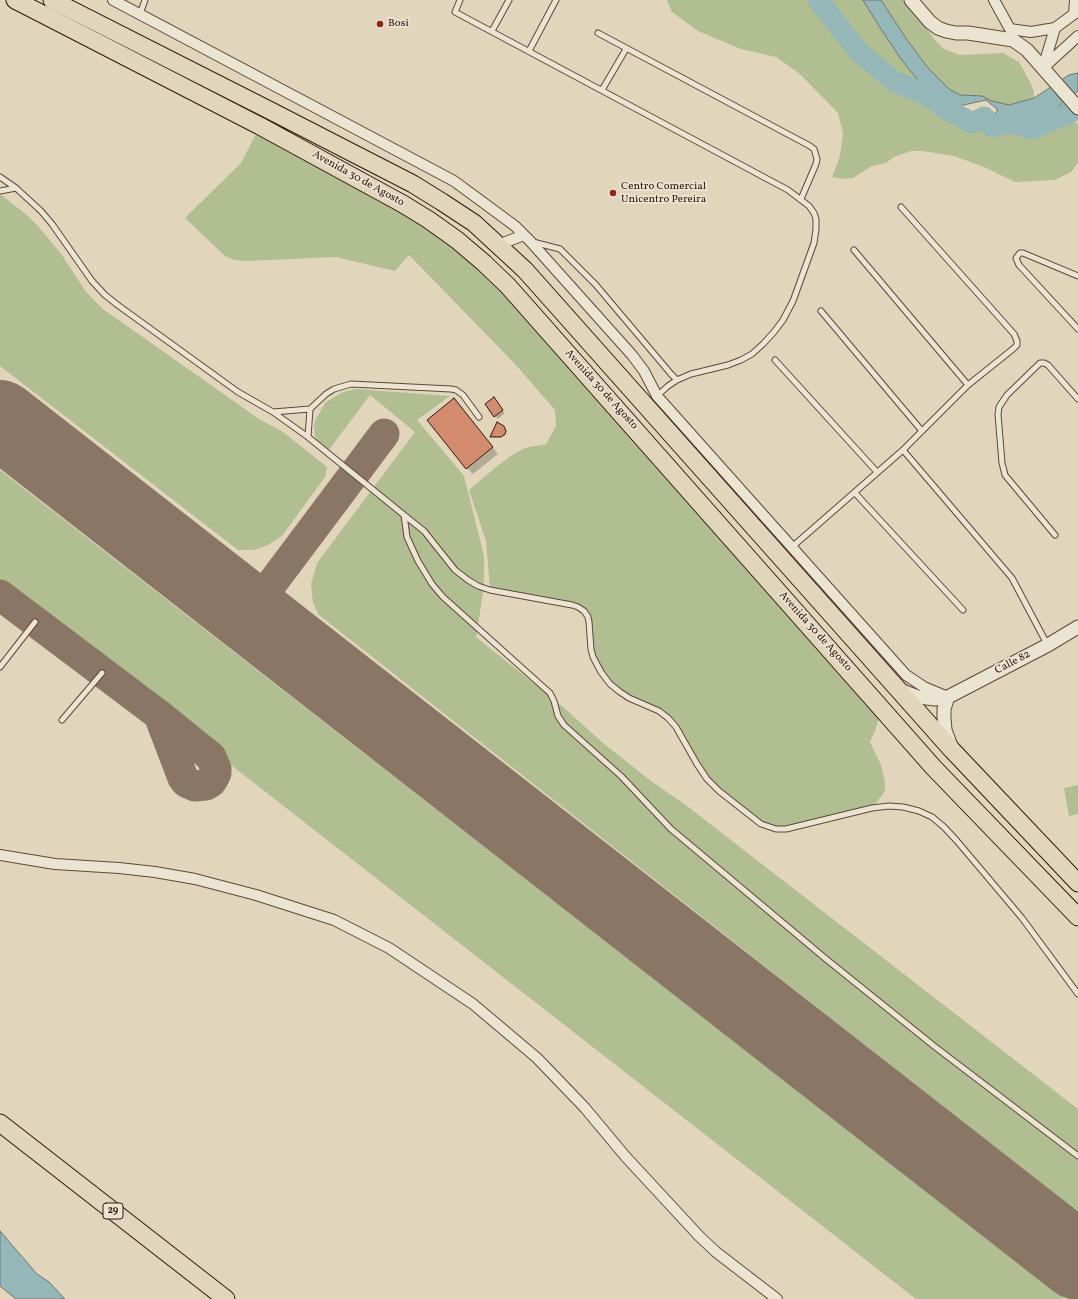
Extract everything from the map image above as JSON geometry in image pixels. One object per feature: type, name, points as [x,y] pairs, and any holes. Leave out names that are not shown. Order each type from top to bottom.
[{"type":"main road","name":"Avenida 30 de Agosto","points":[[15,0],[260,126],[403,204],[430,220],[484,263],[508,286],[934,768],[1078,917]]},
{"type":"main road","name":"Avenida 30 de Agosto","points":[[56,1],[413,184],[474,223],[524,270],[652,402],[952,750],[1078,884]]},
{"type":"main road","name":"29","points":[[0,1124],[226,1299]]},
{"type":"street","points":[[114,0],[454,181],[515,226],[632,355],[644,371],[652,402],[792,547],[906,675],[924,688],[948,697],[944,709],[944,718],[945,730],[952,750]]},
{"type":"street","points":[[994,0],[1006,33],[1027,50],[1077,107]]},
{"type":"street","points":[[914,5],[930,22],[938,28],[946,31],[956,33],[1006,33],[1031,32],[1056,28],[1074,14],[1075,0]]},
{"type":"street","points":[[1043,68],[1056,28]]},
{"type":"street","points":[[1043,68],[1078,36]]},
{"type":"street","points":[[498,246],[527,238]]},
{"type":"street","name":"Calle 82","points":[[899,689],[918,697],[935,699],[948,697],[1048,645],[1078,627]]},
{"type":"street","points":[[0,855],[55,864],[141,870],[195,879],[256,895],[334,920],[389,948],[473,1004],[537,1058],[585,1108],[625,1156],[699,1236],[716,1252],[777,1299]]},
{"type":"lane","points":[[140,14],[145,0]]},
{"type":"lane","points":[[460,0],[455,12],[788,190],[801,198],[814,213],[816,219],[814,243],[793,300],[783,320],[764,344],[752,354],[741,360],[728,365],[691,374],[677,380],[668,386],[652,402]]},
{"type":"lane","points":[[492,31],[509,0]]},
{"type":"lane","points":[[529,51],[556,0]]},
{"type":"lane","points":[[598,33],[814,149],[817,159],[816,164],[801,198]]},
{"type":"lane","points":[[602,90],[626,49]]},
{"type":"lane","points":[[0,177],[16,188],[41,211],[82,269],[105,295],[163,339],[238,392],[273,412],[308,437],[424,532],[455,570],[468,580],[478,586],[490,590],[572,605],[584,611],[589,622],[593,657],[601,672],[610,684],[629,698],[659,711],[668,718],[676,727],[697,764],[708,779],[719,791],[761,824],[776,829],[786,829],[872,808],[889,806],[903,807],[919,811],[932,817],[957,841],[1022,918],[1078,994]]},
{"type":"lane","points":[[0,191],[16,188]]},
{"type":"lane","points":[[792,547],[903,450],[968,385],[1016,347],[1016,338],[901,207]]},
{"type":"lane","points":[[527,238],[560,249],[596,285],[677,380]]},
{"type":"lane","points":[[854,250],[968,385]]},
{"type":"lane","points":[[1078,276],[1023,252],[1016,258],[1019,265],[1078,329]]},
{"type":"lane","points":[[821,311],[922,431]]},
{"type":"lane","points":[[775,360],[878,472]]},
{"type":"lane","points":[[1055,535],[1005,475],[1002,463],[998,414],[999,407],[1006,395],[1040,363],[1048,365],[1078,398]]},
{"type":"lane","points":[[273,412],[310,409],[326,394],[334,389],[351,384],[456,390],[463,395],[479,417]]},
{"type":"lane","points":[[308,437],[310,409]]},
{"type":"lane","points":[[903,450],[1012,578],[1048,645]]},
{"type":"lane","points":[[855,493],[963,610]]},
{"type":"lane","points":[[404,515],[407,537],[415,555],[432,584],[443,597],[550,693],[554,700],[558,716],[564,725],[621,776],[671,829],[826,959],[922,1036],[1078,1156]]},
{"type":"lane","points":[[0,667],[35,622]]},
{"type":"lane","points":[[62,720],[102,672]]},
{"type":"green space","points":[[667,0],[863,0],[879,26],[962,118],[1035,118],[1056,108],[1078,124],[1078,163],[1071,172],[1055,180],[1015,182],[984,167],[954,156],[922,151],[911,151],[894,157],[886,163],[872,166],[853,178],[844,179],[832,177],[840,156],[843,133],[838,113],[800,74],[776,57],[741,49],[698,31],[672,12]]},
{"type":"green space","points":[[881,0],[911,0],[927,29],[944,49],[960,55],[1003,53],[1019,62],[1031,84],[1034,92],[1034,98],[1009,105],[992,101],[982,96],[960,95],[949,89],[928,68],[907,40]]},
{"type":"green space","points":[[260,126],[457,240],[882,708],[870,742],[881,765],[885,782],[885,791],[872,808],[786,829],[768,827],[707,779],[668,718],[629,698],[610,684],[593,657],[589,622],[578,607],[490,590],[486,541],[469,490],[512,455],[525,448],[546,444],[556,426],[555,410],[516,365],[409,255],[395,271],[336,257],[246,261],[234,260],[225,256],[185,218],[241,163]]},
{"type":"green space","points":[[0,194],[27,215],[38,226],[62,255],[86,292],[103,309],[259,419],[283,432],[327,467],[325,477],[282,536],[268,545],[254,550],[238,550],[0,366]]},
{"type":"green space","points":[[356,389],[450,396],[417,420],[464,476],[484,556],[484,587],[476,637],[562,706],[603,743],[651,781],[687,806],[1078,1109],[1078,1213],[319,615],[313,603],[311,584],[317,563],[415,432],[370,395],[328,451],[315,437],[314,425],[316,419],[325,403],[343,392]]},
{"type":"green space","points":[[0,470],[1065,1299],[916,1299],[0,585]]},
{"type":"green space","points":[[1078,785],[1078,814],[1069,816],[1064,788]]},
{"type":"water","points":[[863,0],[881,0],[907,40],[928,68],[949,89],[960,95],[982,96],[992,101],[1009,105],[1034,98],[1069,75],[1078,73],[1078,91],[1056,108],[1035,118],[992,127],[973,123],[945,109],[931,97],[901,59]],"holes":[[[986,100],[997,109],[997,112],[993,115],[984,117],[967,113],[959,106]]]},
{"type":"water","points":[[0,1231],[37,1274],[49,1282],[65,1299],[16,1299],[0,1286]]},
{"type":"building","points":[[494,397],[503,410],[494,417],[485,404]]},
{"type":"building","points":[[454,398],[493,447],[466,469],[427,420]]},
{"type":"building","points":[[497,422],[504,426],[506,431],[505,434],[501,437],[490,437]]},
{"type":"waterway","points":[[818,0],[859,52],[894,81],[931,97],[945,109],[973,123],[984,117],[992,127],[1012,123],[1032,129],[1078,109]]},
{"type":"taxiway","points":[[249,614],[384,434]]},
{"type":"taxiway","points":[[0,595],[159,715],[211,757],[216,769],[216,773],[211,782],[206,785],[195,786],[186,782],[183,778],[159,715]]},
{"type":"runway","points":[[0,419],[1078,1261]]},
{"type":"place","name":"Bosi","points":[[380,24]]},
{"type":"place","name":"Centro Comercial Unicentro Pereira","points":[[613,193]]}]
